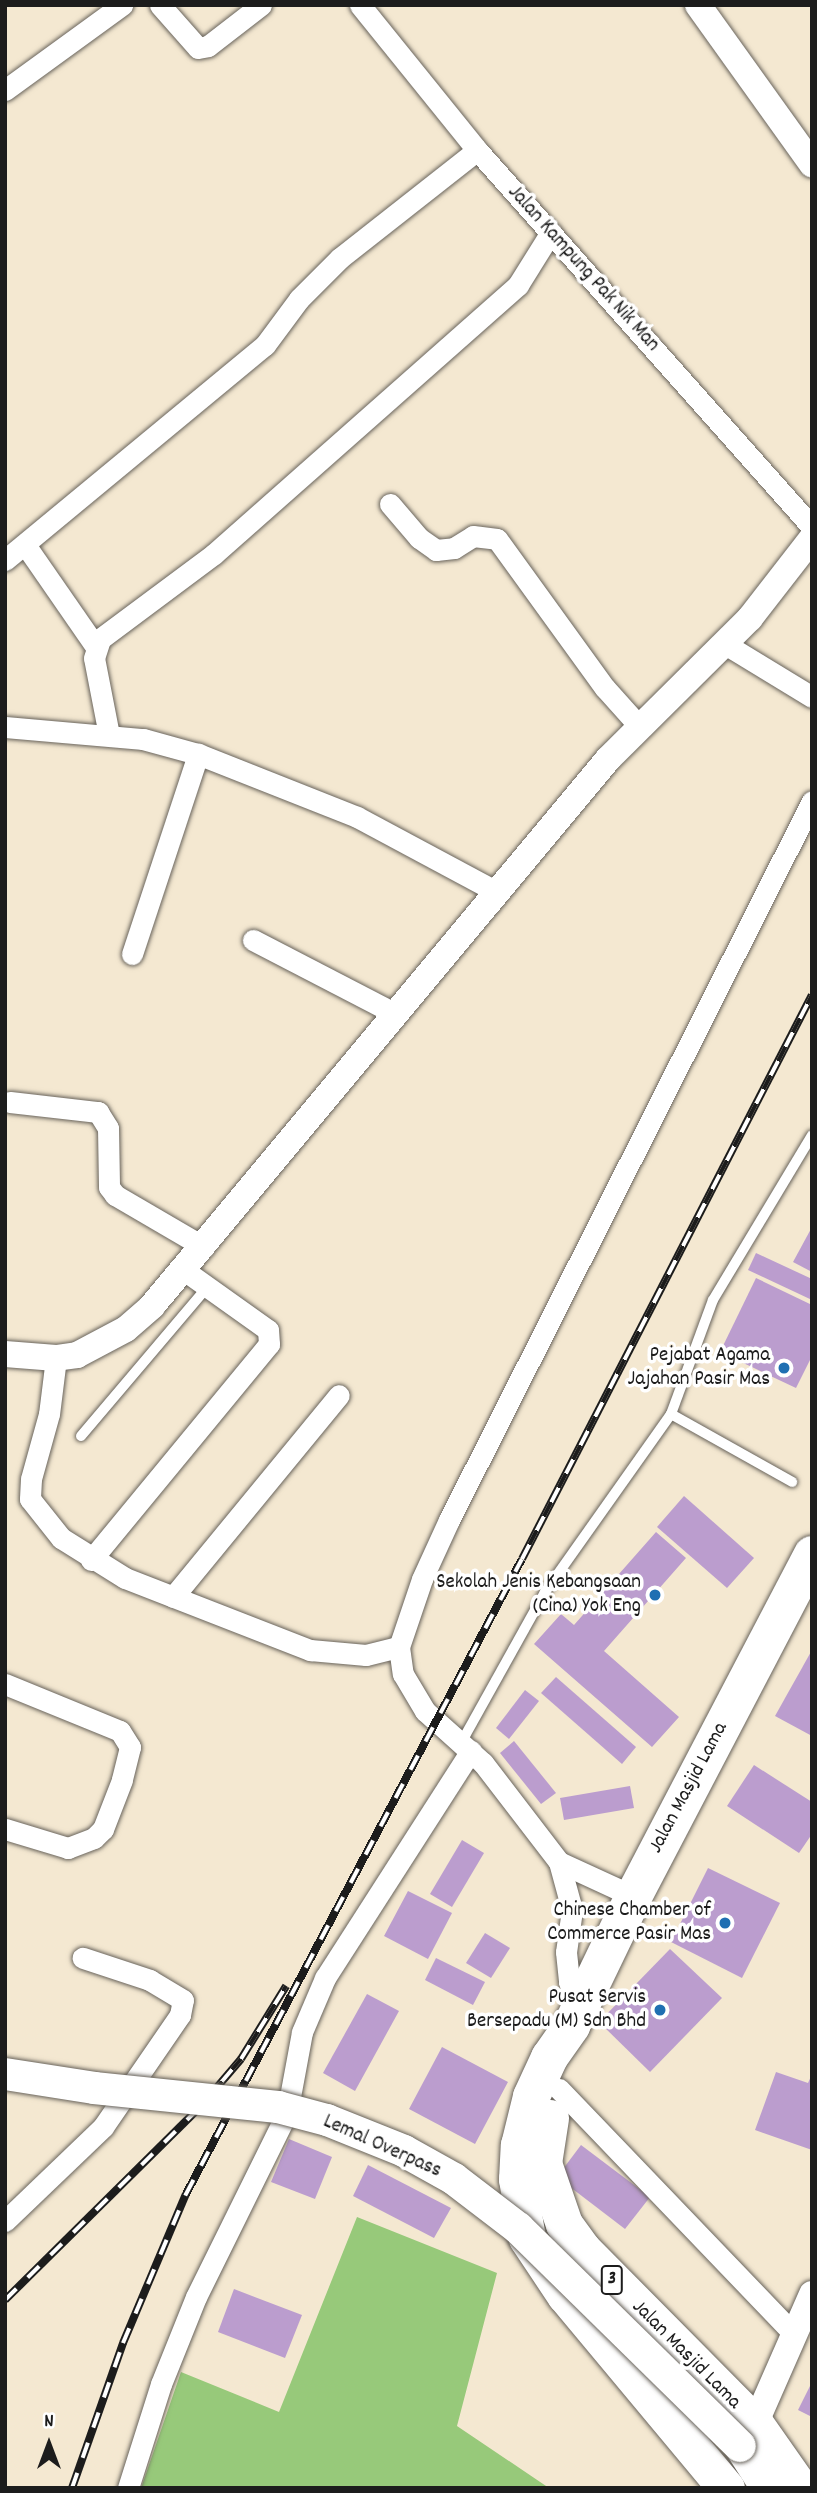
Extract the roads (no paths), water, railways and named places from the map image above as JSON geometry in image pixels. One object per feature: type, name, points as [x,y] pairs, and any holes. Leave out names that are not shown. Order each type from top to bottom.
[{"type":"highway","name":"Jalan Masjid Lama","points":[[726,2488],[565,2295],[523,2229],[517,2179],[531,2096],[549,2057],[576,2015],[632,1896],[812,1554]]},
{"type":"highway","name":"Jalan Masjid Lama","points":[[576,2015],[546,2131],[542,2163],[564,2224],[582,2249],[748,2435],[800,2488]]},
{"type":"main road","name":"Lemal Overpass","points":[[5,2074],[94,2088],[278,2108],[327,2120],[404,2151],[454,2179],[518,2228],[748,2435],[767,2488]]},
{"type":"street","points":[[5,90],[122,5]]},
{"type":"street","points":[[160,5],[198,48],[208,46],[261,5]]},
{"type":"street","name":"Jalan Kampung Pak Nik Man","points":[[360,5],[477,150],[812,527]]},
{"type":"street","points":[[698,5],[812,164]]},
{"type":"street","points":[[5,560],[26,547],[265,345],[299,299],[340,258],[477,150]]},
{"type":"street","points":[[96,647],[100,639],[214,554],[518,285],[551,232]]},
{"type":"street","points":[[390,504],[419,538],[436,550],[454,548],[473,536],[497,540],[606,688],[640,727]]},
{"type":"street","points":[[5,1353],[56,1358],[97,1347],[126,1329],[204,1247],[497,892],[640,727],[782,582],[812,538]]},
{"type":"street","points":[[26,547],[96,647],[109,735]]},
{"type":"street","points":[[724,644],[812,697]]},
{"type":"street","points":[[5,727],[109,735],[198,754],[407,840],[497,892]]},
{"type":"street","points":[[132,954],[198,754]]},
{"type":"street","points":[[576,2015],[566,1952],[572,1910],[559,1862],[466,1747],[419,1701],[403,1674],[399,1647],[422,1579],[449,1520],[812,801]]},
{"type":"street","points":[[253,940],[396,1014]]},
{"type":"street","points":[[10,1102],[98,1112],[108,1128],[109,1187],[115,1195],[204,1247]]},
{"type":"street","points":[[92,1560],[269,1344],[268,1330],[184,1270]]},
{"type":"street","points":[[56,1358],[49,1414],[31,1479],[30,1499],[61,1538],[92,1560],[173,1597],[310,1650],[366,1656],[399,1647]]},
{"type":"street","points":[[173,1597],[339,1395]]},
{"type":"street","points":[[5,1684],[120,1731],[131,1747],[122,1780],[103,1829],[94,1838],[68,1848],[5,1829]]},
{"type":"street","points":[[128,2488],[161,2384],[196,2297],[287,2113],[302,2032],[325,1978],[466,1747]]},
{"type":"street","points":[[559,1862],[632,1896]]},
{"type":"street","points":[[5,2221],[103,2127],[180,2015],[183,2000],[150,1980],[83,1958]]},
{"type":"street","points":[[559,2089],[794,2334]]},
{"type":"street","points":[[287,2113],[360,2138],[405,2161],[470,2204],[565,2295]]},
{"type":"street","points":[[470,2204],[499,2203],[517,2179]]},
{"type":"street","points":[[748,2435],[812,2294]]},
{"type":"lane","points":[[466,1747],[545,1592],[671,1414],[713,1300],[812,1135]]},
{"type":"lane","points":[[81,1436],[208,1286]]},
{"type":"lane","points":[[671,1414],[792,1482]]},
{"type":"railway","points":[[72,2488],[123,2343],[186,2194],[522,1559],[812,995]]},
{"type":"railway","points":[[5,2300],[201,2106],[241,2059],[286,1986]]},
{"type":"place","name":"Pejabat Agama Jajahan Pasir Mas","points":[[784,1368]]},
{"type":"place","name":"Sekolah Jenis Kebangsaan (Cina) Yok Eng","points":[[655,1595]]},
{"type":"place","name":"Chinese Chamber of Commerce Pasir Mas","points":[[725,1923]]},
{"type":"place","name":"Pusat Servis Bersepadu (M) Sdn Bhd","points":[[660,2010]]}]
